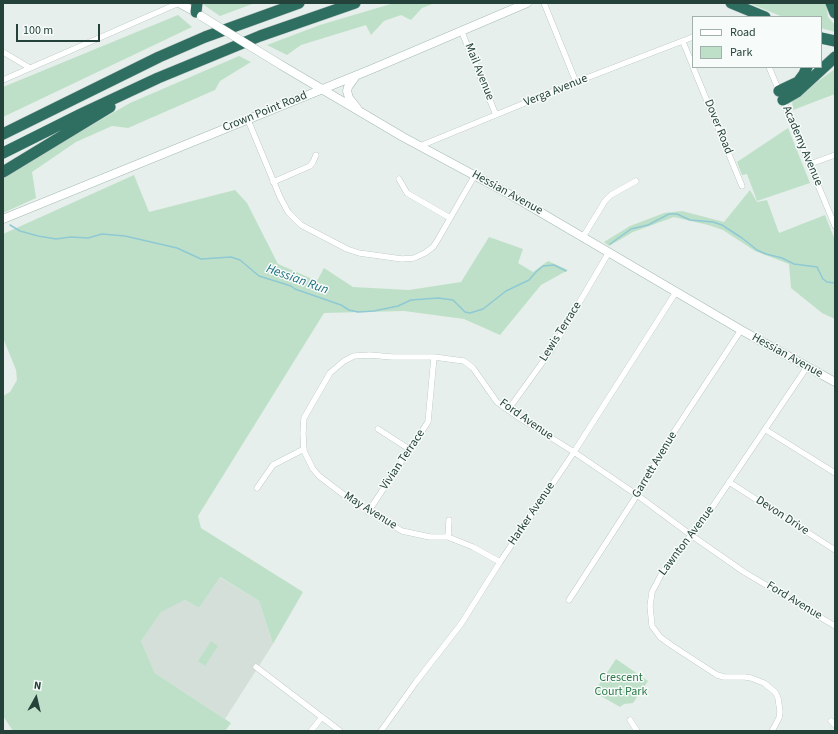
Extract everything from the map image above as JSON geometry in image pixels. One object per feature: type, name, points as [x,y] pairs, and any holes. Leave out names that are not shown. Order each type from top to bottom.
[{"type":"highway","points":[[3,134],[172,51],[205,37],[299,3]]},
{"type":"highway","points":[[3,153],[80,114],[208,56],[355,3]]},
{"type":"highway","points":[[731,3],[763,16]]},
{"type":"highway","points":[[832,3],[835,13]]},
{"type":"highway","points":[[822,38],[835,41]]},
{"type":"highway","points":[[781,96],[797,92],[835,57]]},
{"type":"highway","points":[[781,96],[798,82],[807,68]]},
{"type":"highway","points":[[3,172],[121,100],[132,90]]},
{"type":"main road","name":"Hessian Avenue","points":[[179,3],[198,10],[281,65],[359,111],[475,175],[741,330],[835,382]]},
{"type":"main road","name":"Crown Point Road","points":[[3,219],[248,120],[527,3]]},
{"type":"main road","points":[[357,74],[347,91],[349,98],[359,111]]},
{"type":"street","points":[[3,80],[179,3]]},
{"type":"street","points":[[544,3],[576,82]]},
{"type":"street","name":"Mail Avenue","points":[[461,30],[496,115]]},
{"type":"street","name":"Verga Avenue","points":[[420,146],[576,82],[692,38]]},
{"type":"street","name":"Dover Road","points":[[683,42],[692,64]]},
{"type":"street","points":[[3,52],[30,68]]},
{"type":"street","name":"Dover Road","points":[[693,68],[742,186]]},
{"type":"street","name":"Academy Avenue","points":[[769,68],[834,222]]},
{"type":"street","points":[[248,120],[273,182],[288,212],[301,225],[347,249],[359,253],[402,259],[417,257],[425,253],[433,247],[475,175]]},
{"type":"street","points":[[810,164],[835,155]]},
{"type":"street","points":[[273,182],[310,166],[316,156]]},
{"type":"street","points":[[399,179],[407,193],[450,218]]},
{"type":"street","points":[[583,237],[605,200],[636,181]]},
{"type":"street","name":"Lewis Terrace","points":[[508,410],[552,349],[609,252]]},
{"type":"street","name":"Harker Avenue","points":[[381,731],[416,682],[461,624],[500,562],[574,452],[676,292]]},
{"type":"street","name":"Garrett Avenue","points":[[569,600],[638,495],[672,435],[741,330]]},
{"type":"street","name":"Ford Avenue","points":[[304,449],[304,418],[330,373],[354,356],[434,357],[458,360],[468,364],[477,373],[498,402],[508,410],[638,495],[691,535],[744,572],[835,626]]},
{"type":"street","name":"Vivian Terrace","points":[[368,512],[428,422],[434,357]]},
{"type":"street","name":"Lawnton Avenue","points":[[772,731],[779,718],[780,704],[775,692],[770,687],[758,681],[745,677],[724,677],[711,672],[660,637],[652,626],[650,606],[655,585],[662,573],[707,515],[766,430],[807,367]]},
{"type":"street","points":[[378,429],[409,449]]},
{"type":"street","points":[[766,430],[835,473]]},
{"type":"street","points":[[257,488],[273,465],[304,449]]},
{"type":"street","name":"May Avenue","points":[[304,449],[313,469],[318,476],[368,512],[402,531],[430,537],[448,537],[473,547],[500,562]]},
{"type":"street","name":"Devon Drive","points":[[729,482],[835,550]]},
{"type":"street","points":[[448,537],[449,520]]},
{"type":"street","points":[[256,666],[340,731]]},
{"type":"street","points":[[311,731],[322,717]]},
{"type":"street","points":[[630,720],[637,731]]},
{"type":"shaded area","points":[[219,577],[259,601],[273,644],[225,719],[155,673],[141,641],[160,612],[185,600],[199,608]]},
{"type":"green space","points":[[201,3],[255,3],[220,16]]},
{"type":"green space","points":[[394,3],[435,3],[422,8],[411,20],[401,15],[384,21],[371,35],[366,25],[301,45],[287,55],[267,45],[320,25]]},
{"type":"green space","points":[[749,3],[826,3],[828,17],[835,25],[835,32],[822,28],[822,16],[781,16]]},
{"type":"green space","points":[[178,15],[192,27],[3,117],[3,87]]},
{"type":"green space","points":[[239,56],[251,62],[220,81],[215,90],[128,128],[112,126],[76,142],[32,172],[36,198],[3,213],[3,177],[130,103]]},
{"type":"green space","points":[[835,69],[835,94],[793,110],[792,100]]},
{"type":"green space","points":[[788,128],[810,183],[757,201],[747,174],[742,175],[737,162]]},
{"type":"green space","points":[[134,175],[149,212],[235,190],[247,203],[278,264],[317,281],[324,268],[353,287],[409,290],[461,282],[489,237],[523,249],[518,263],[533,272],[548,261],[568,270],[541,285],[500,335],[464,319],[404,311],[324,313],[198,516],[201,528],[303,592],[273,644],[259,601],[220,577],[199,608],[185,600],[161,612],[141,641],[155,673],[231,723],[225,731],[13,731],[3,716],[3,396],[10,392],[17,380],[16,370],[3,338],[3,234]]},
{"type":"green space","points":[[750,190],[757,202],[767,200],[779,233],[825,215],[835,240],[835,319],[822,313],[791,288],[789,264],[755,251],[723,230],[708,225],[674,217],[633,232],[609,246],[604,242],[630,226],[664,213],[682,211],[724,222]]},
{"type":"green space","points":[[211,641],[218,646],[205,666],[198,661]]},
{"type":"green space","name":"Crescent Court Park","points":[[616,659],[648,681],[633,703],[624,704],[620,707],[594,692]]},
{"type":"waterway","name":"Hessian Run","points":[[610,244],[631,229],[648,225],[669,214],[677,214],[690,220],[713,222],[722,225],[757,250],[782,258],[794,264],[817,267],[823,279],[827,282],[835,283]]},
{"type":"waterway","name":"Hessian Run","points":[[10,225],[20,231],[56,239],[71,237],[88,238],[102,234],[125,236],[177,248],[201,259],[231,257],[240,260],[259,276],[291,286],[295,289],[341,305],[349,310],[358,312],[374,311],[398,306],[411,300],[438,298],[453,300],[465,312],[470,313],[483,309],[506,291],[529,280],[543,266],[554,265],[566,271]]}]
